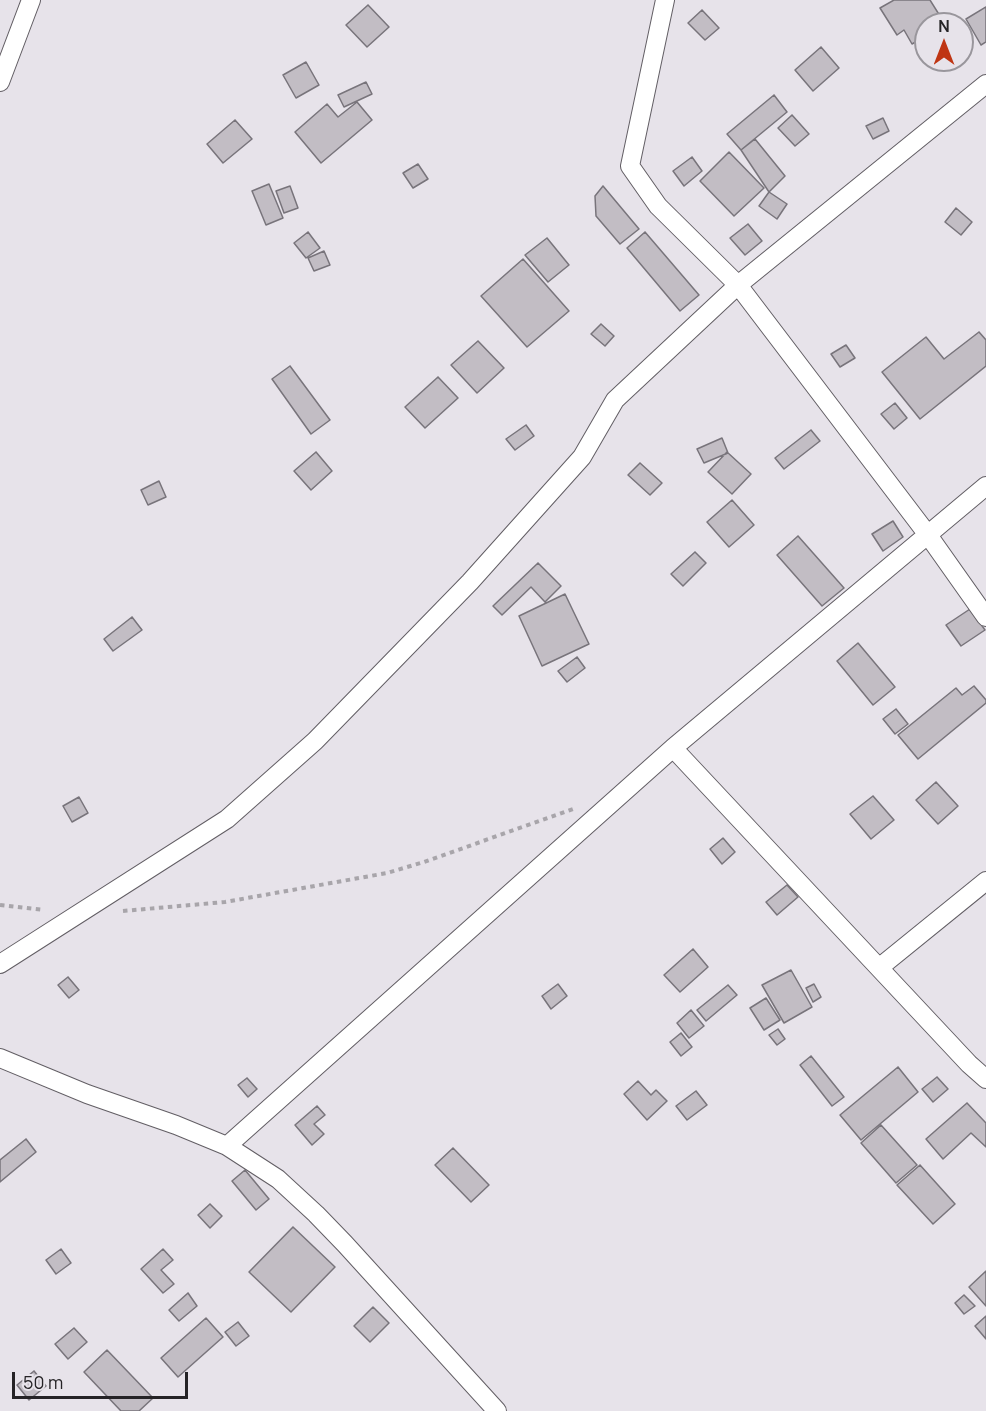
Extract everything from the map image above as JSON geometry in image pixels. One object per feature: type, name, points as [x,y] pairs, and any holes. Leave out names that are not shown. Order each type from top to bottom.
[{"type":"street","points":[[0,82],[31,0]]},
{"type":"street","points":[[665,0],[630,166],[658,206],[738,285],[928,535],[986,617]]},
{"type":"street","points":[[0,964],[227,819],[315,741],[470,582],[582,457],[615,400],[738,285],[986,84]]},
{"type":"street","points":[[227,1146],[673,748],[986,486]]},
{"type":"street","points":[[673,748],[969,1064],[986,1078]]},
{"type":"street","points":[[880,967],[986,881]]},
{"type":"street","points":[[0,1058],[87,1094],[176,1125],[227,1146],[278,1179],[316,1214],[497,1411]]},
{"type":"path","points":[[113,912],[225,902],[387,873],[424,862],[570,809],[586,806],[606,808]]},
{"type":"path","points":[[0,906],[45,910]]},
{"type":"building","points":[[894,0],[930,0],[938,12],[914,12],[914,43],[912,44],[904,30],[897,35],[880,8]]},
{"type":"building","points":[[368,5],[389,27],[367,47],[346,25]]},
{"type":"building","points":[[986,7],[986,42],[981,45],[974,33],[974,14]]},
{"type":"building","points":[[702,10],[719,28],[705,40],[688,23]]},
{"type":"building","points":[[821,47],[839,68],[813,91],[795,70]]},
{"type":"building","points":[[306,62],[319,85],[296,98],[283,75]]},
{"type":"building","points":[[366,82],[372,94],[344,107],[338,95]]},
{"type":"building","points":[[774,95],[787,112],[741,150],[727,134]]},
{"type":"building","points":[[357,102],[372,120],[321,163],[295,132],[327,104],[338,117]]},
{"type":"building","points":[[792,115],[809,134],[795,146],[778,128]]},
{"type":"building","points":[[883,118],[889,131],[873,139],[866,126]]},
{"type":"building","points":[[235,120],[252,139],[223,163],[207,144]]},
{"type":"building","points":[[755,139],[785,176],[769,192],[741,150]]},
{"type":"building","points":[[729,152],[764,188],[734,216],[700,181]]},
{"type":"building","points":[[692,157],[702,171],[684,186],[673,171]]},
{"type":"building","points":[[418,164],[428,179],[413,188],[403,173]]},
{"type":"building","points":[[269,184],[283,218],[266,225],[252,191]]},
{"type":"building","points":[[290,186],[298,208],[284,213],[276,191]]},
{"type":"building","points":[[603,186],[639,229],[620,244],[596,216],[595,196]]},
{"type":"building","points":[[769,192],[787,204],[777,219],[759,206]]},
{"type":"building","points":[[956,208],[972,222],[961,235],[945,222]]},
{"type":"building","points":[[748,224],[762,241],[745,255],[730,238]]},
{"type":"building","points":[[308,232],[320,248],[306,258],[294,243]]},
{"type":"building","points":[[645,232],[699,295],[680,311],[627,248]]},
{"type":"building","points":[[547,238],[569,265],[548,282],[525,255]]},
{"type":"building","points":[[324,251],[330,265],[314,271],[308,258]]},
{"type":"building","points":[[523,259],[569,311],[527,347],[481,296]]},
{"type":"building","points":[[601,324],[614,336],[605,346],[591,334]]},
{"type":"building","points":[[979,332],[986,340],[986,366],[920,419],[882,372],[926,337],[944,359]]},
{"type":"building","points":[[478,341],[504,368],[477,393],[451,365]]},
{"type":"building","points":[[846,345],[855,358],[840,367],[831,354]]},
{"type":"building","points":[[290,366],[330,420],[311,434],[272,379]]},
{"type":"building","points":[[438,377],[458,398],[425,428],[405,407]]},
{"type":"building","points":[[895,403],[907,418],[894,429],[881,414]]},
{"type":"building","points":[[526,425],[534,436],[515,450],[506,439]]},
{"type":"building","points":[[811,430],[820,441],[784,469],[775,458]]},
{"type":"building","points":[[722,438],[728,453],[704,463],[697,449]]},
{"type":"building","points":[[316,452],[332,471],[311,490],[294,471]]},
{"type":"building","points":[[727,452],[751,474],[732,494],[708,472]]},
{"type":"building","points":[[640,463],[662,483],[650,495],[628,475]]},
{"type":"building","points":[[159,481],[166,497],[148,505],[141,490]]},
{"type":"building","points":[[732,500],[754,525],[729,547],[707,522]]},
{"type":"building","points":[[893,521],[903,537],[883,551],[872,534]]},
{"type":"building","points":[[798,536],[844,588],[822,606],[777,555]]},
{"type":"building","points":[[695,552],[706,563],[683,586],[671,574]]},
{"type":"building","points":[[538,563],[561,586],[545,602],[531,587],[502,615],[493,606]]},
{"type":"building","points":[[565,594],[589,644],[542,666],[519,616]]},
{"type":"building","points":[[970,609],[985,630],[961,646],[946,625]]},
{"type":"building","points":[[132,617],[142,630],[113,651],[104,639]]},
{"type":"building","points":[[858,643],[895,687],[873,705],[837,661]]},
{"type":"building","points":[[577,657],[585,668],[567,682],[558,671]]},
{"type":"building","points":[[974,686],[986,703],[918,759],[898,735],[956,688],[962,695]]},
{"type":"building","points":[[896,709],[908,724],[895,734],[883,719]]},
{"type":"building","points":[[936,782],[958,806],[938,824],[916,800]]},
{"type":"building","points":[[873,796],[894,820],[871,839],[850,814]]},
{"type":"building","points":[[79,797],[88,813],[72,822],[63,806]]},
{"type":"building","points":[[723,838],[735,852],[722,864],[710,849]]},
{"type":"building","points":[[787,885],[798,897],[777,915],[766,902]]},
{"type":"building","points":[[693,949],[708,967],[680,992],[664,975]]},
{"type":"building","points":[[791,970],[812,1007],[784,1023],[762,985]]},
{"type":"building","points":[[68,977],[79,990],[69,998],[58,985]]},
{"type":"building","points":[[558,984],[567,996],[551,1009],[542,996]]},
{"type":"building","points":[[814,984],[821,997],[813,1002],[806,988]]},
{"type":"building","points":[[728,985],[737,995],[706,1021],[697,1010]]},
{"type":"building","points":[[766,998],[780,1020],[764,1030],[750,1008]]},
{"type":"building","points":[[691,1010],[704,1026],[689,1038],[677,1023]]},
{"type":"building","points":[[778,1029],[785,1039],[777,1045],[769,1035]]},
{"type":"building","points":[[681,1033],[692,1047],[681,1056],[670,1042]]},
{"type":"building","points":[[811,1056],[844,1097],[832,1106],[800,1065]]},
{"type":"building","points":[[898,1067],[918,1092],[861,1140],[840,1115]]},
{"type":"building","points":[[937,1077],[948,1089],[933,1102],[922,1089]]},
{"type":"building","points":[[247,1078],[257,1089],[248,1097],[238,1085]]},
{"type":"building","points":[[638,1081],[651,1095],[656,1090],[667,1101],[647,1120],[624,1094]]},
{"type":"building","points":[[696,1091],[707,1105],[687,1120],[676,1106]]},
{"type":"building","points":[[967,1103],[986,1123],[986,1147],[971,1133],[943,1159],[926,1139]]},
{"type":"building","points":[[317,1106],[325,1115],[314,1124],[324,1134],[312,1145],[295,1125]]},
{"type":"building","points":[[881,1125],[917,1165],[896,1183],[861,1143]]},
{"type":"building","points":[[26,1139],[36,1152],[0,1182],[0,1160]]},
{"type":"building","points":[[453,1148],[489,1185],[471,1202],[435,1165]]},
{"type":"building","points":[[920,1165],[955,1204],[933,1224],[897,1185]]},
{"type":"building","points":[[245,1170],[269,1199],[256,1210],[232,1181]]},
{"type":"building","points":[[210,1204],[222,1216],[210,1228],[198,1215]]},
{"type":"building","points":[[293,1227],[335,1267],[291,1312],[249,1272]]},
{"type":"building","points":[[61,1249],[71,1263],[56,1274],[46,1260]]},
{"type":"building","points":[[163,1249],[173,1260],[161,1270],[174,1284],[163,1293],[141,1269]]},
{"type":"building","points":[[986,1271],[986,1306],[969,1287]]},
{"type":"building","points":[[188,1293],[197,1306],[179,1321],[169,1310]]},
{"type":"building","points":[[964,1295],[975,1306],[964,1314],[955,1303]]},
{"type":"building","points":[[373,1307],[389,1323],[370,1342],[354,1326]]},
{"type":"building","points":[[986,1316],[986,1339],[975,1326]]},
{"type":"building","points":[[206,1318],[223,1337],[178,1377],[161,1358]]},
{"type":"building","points":[[238,1322],[249,1336],[236,1346],[225,1332]]},
{"type":"building","points":[[74,1328],[87,1342],[68,1359],[55,1344]]},
{"type":"building","points":[[107,1350],[153,1398],[139,1411],[121,1411],[84,1372]]},
{"type":"building","points":[[34,1371],[46,1386],[29,1400],[17,1385]]}]
